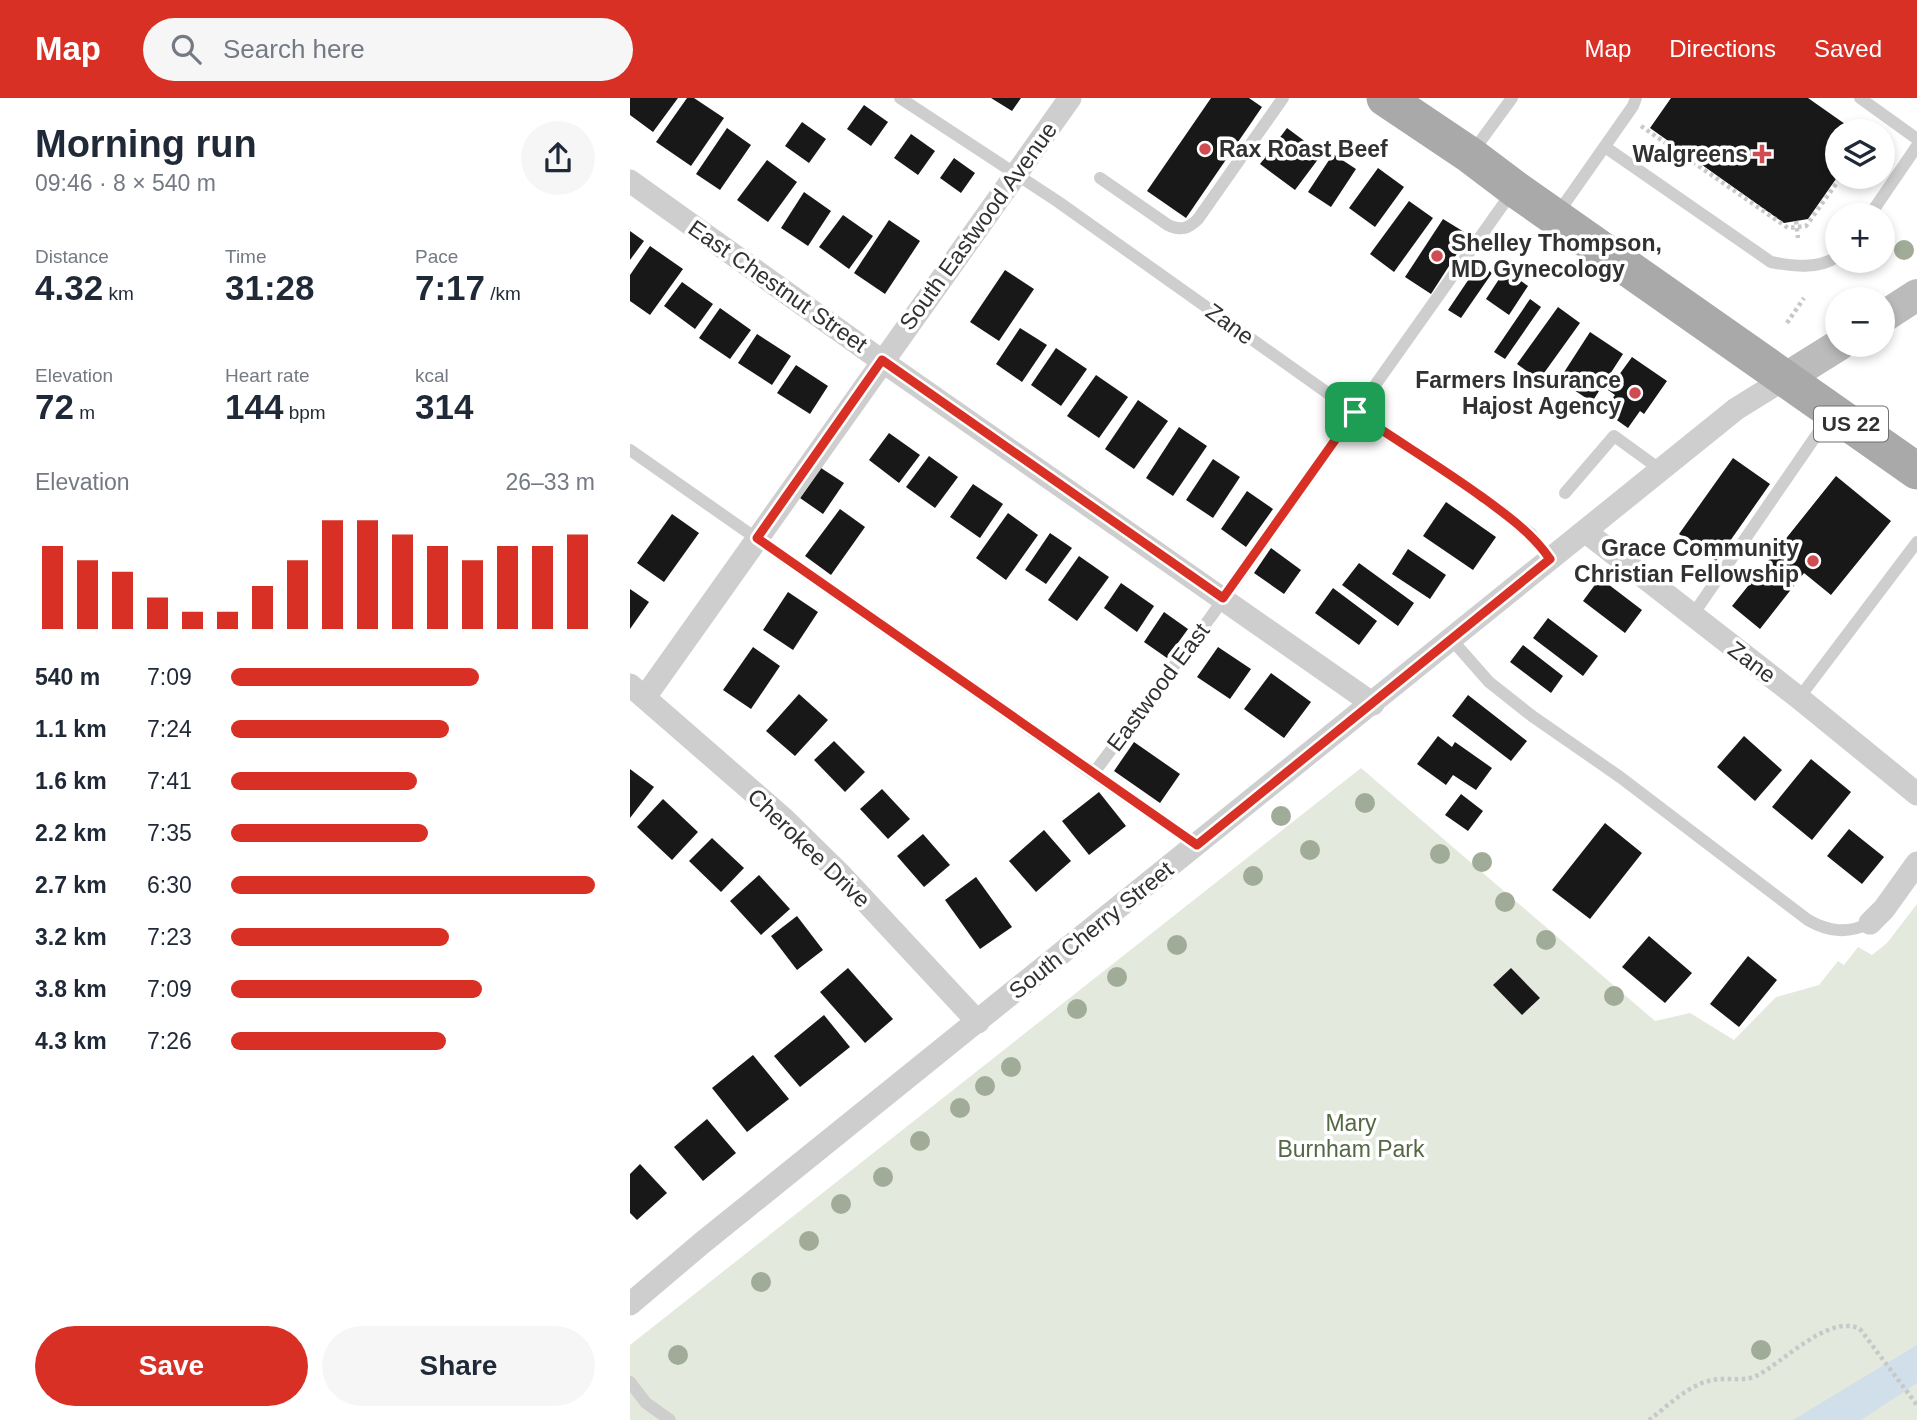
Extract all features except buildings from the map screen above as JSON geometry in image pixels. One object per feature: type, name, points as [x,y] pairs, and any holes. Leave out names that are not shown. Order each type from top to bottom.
[{"type":"main road","name":"US 22","points":[[1385,98],[1471,155],[1515,189],[1917,471]]},
{"type":"main road","points":[[1895,309],[1917,295]]},
{"type":"main road","points":[[1786,377],[1825,353]]},
{"type":"street","name":"South Eastwood Avenue","points":[[638,691],[757,538],[1070,98]]},
{"type":"street","name":"East Chestnut Street","points":[[630,181],[1373,704]]},
{"type":"street","name":"South Cherry Street","points":[[635,1289],[978,1021],[1736,409],[1786,377]]},
{"type":"street","name":"Zane","points":[[1586,532],[1917,794]]},
{"type":"street","name":"Cherokee Drive","points":[[638,691],[784,819],[842,876],[978,1021]]},
{"type":"street","points":[[1870,923],[1884,909],[1917,863]]},
{"type":"lane","name":"Zane","points":[[900,98],[1015,173],[1498,509],[1530,533],[1550,559]]},
{"type":"lane","points":[[1100,178],[1168,225],[1176,229],[1191,226],[1283,98]]},
{"type":"lane","points":[[1471,155],[1512,98]]},
{"type":"lane","points":[[1556,217],[1636,98]]},
{"type":"lane","points":[[1860,98],[1917,139]]},
{"type":"lane","points":[[1878,203],[1917,146]]},
{"type":"lane","points":[[1605,147],[1771,261],[1801,267],[1825,261]]},
{"type":"lane","name":"Eastwood East","points":[[1093,774],[1223,598],[1515,189]]},
{"type":"lane","points":[[1692,616],[1833,411]]},
{"type":"lane","points":[[1565,493],[1614,436],[1661,470]]},
{"type":"lane","points":[[630,450],[1197,845]]},
{"type":"lane","points":[[1799,698],[1917,542]]},
{"type":"lane","points":[[1452,640],[1489,682],[1532,716],[1620,776],[1808,920],[1832,931],[1858,929],[1870,923]]},
{"type":"lane","points":[[630,1382],[646,1403],[670,1420]]},
{"type":"path","points":[[1652,134],[1788,228],[1806,226],[1832,189]]},
{"type":"path","points":[[1796,221],[1798,238]]},
{"type":"path","points":[[1787,323],[1804,298]]},
{"type":"path","points":[[1649,1420],[1699,1384],[1723,1378],[1752,1378],[1819,1334],[1835,1327],[1852,1325],[1868,1338],[1917,1405]]},
{"type":"green space","name":"Mary Burnham Park","points":[[1361,768],[1655,1021],[1690,1013],[1734,1040],[1776,997],[1819,985],[1838,961],[1844,965],[1858,947],[1872,955],[1887,943],[1917,904],[1917,1420],[630,1420],[630,1345]]},
{"type":"shaded area","points":[[1917,1345],[1917,1383],[1861,1420],[1793,1420]]},
{"type":"place","name":"Rax Roast Beef","points":[[1205,149]]},
{"type":"place","name":"Walgreens","points":[[1762,154]]},
{"type":"place","name":"Shelley Thompson, MD Gynecology","points":[[1437,256]]},
{"type":"place","name":"Farmers Insurance Hajost Agency","points":[[1635,393]]},
{"type":"place","name":"Grace Community Christian Fellowship","points":[[1813,561]]},
{"type":"route","points":[[882,360],[1223,598],[1355,412],[1456,478],[1519,524],[1530,533],[1550,559],[1197,845],[757,538],[882,360]]}]
